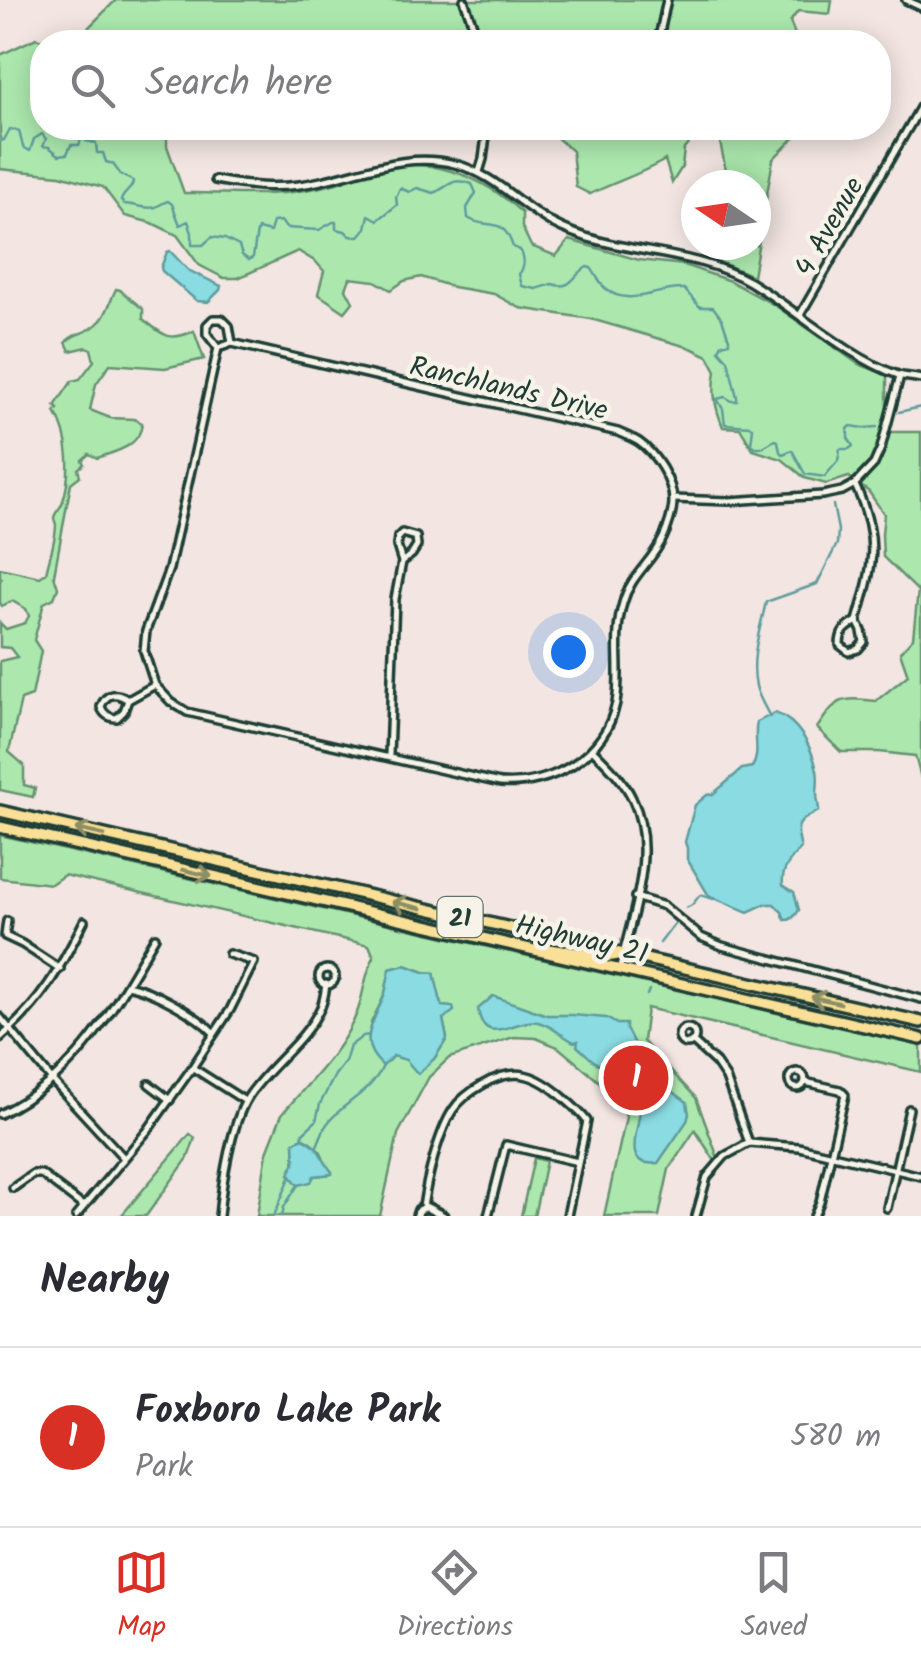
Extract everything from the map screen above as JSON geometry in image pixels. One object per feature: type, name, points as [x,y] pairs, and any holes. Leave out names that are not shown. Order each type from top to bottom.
[{"type":"main road","name":"Highway 21","points":[[0,811],[921,1022]]},
{"type":"main road","name":"Highway 21","points":[[0,828],[921,1040]]},
{"type":"main road","points":[[516,946],[606,957],[623,954]]},
{"type":"street","points":[[464,0],[475,30]]},
{"type":"street","points":[[661,30],[667,0]]},
{"type":"street","points":[[906,0],[921,7]]},
{"type":"street","name":"4 Avenue","points":[[800,315],[921,106]]},
{"type":"street","points":[[479,172],[485,140]]},
{"type":"street","points":[[215,180],[258,188],[285,187],[320,182],[390,162],[452,163],[479,172],[553,223],[576,233],[722,270],[748,282],[855,353],[900,376],[921,379]]},
{"type":"street","points":[[213,319],[222,319],[229,326],[232,342],[218,348],[207,334],[206,325],[213,319]]},
{"type":"street","name":"Ranchlands Drive","points":[[232,342],[618,432],[638,441],[654,458],[673,499]]},
{"type":"street","points":[[218,348],[169,569],[146,630],[144,651],[156,684],[171,702],[187,712],[513,784],[550,777],[567,768],[592,749],[608,725],[616,700],[617,635],[624,600],[630,584],[662,542],[673,499],[823,495],[855,484],[874,464],[882,448],[900,376]]},
{"type":"street","points":[[855,484],[867,510],[874,552],[857,621],[864,642],[858,650],[849,652],[840,645],[840,635],[857,621]]},
{"type":"street","points":[[389,757],[395,599],[402,562],[397,546],[402,533],[416,537],[417,546],[402,562]]},
{"type":"street","points":[[128,700],[115,694],[104,700],[101,707],[111,718],[117,718],[128,700],[156,684]]},
{"type":"street","points":[[592,749],[632,796],[644,854],[619,970]]},
{"type":"street","points":[[636,898],[664,906],[701,938],[722,946],[921,999]]},
{"type":"street","points":[[7,921],[5,936],[60,970]]},
{"type":"street","points":[[0,1038],[27,1015],[60,970],[84,921]]},
{"type":"street","points":[[0,1114],[62,1073],[93,1039],[155,938]]},
{"type":"street","points":[[76,1216],[148,1130],[230,1010],[254,962],[229,954]]},
{"type":"street","points":[[219,1216],[228,1155],[246,1101],[321,1006],[326,984]]},
{"type":"street","points":[[127,985],[157,996],[214,1032]]},
{"type":"street","points":[[0,1017],[124,1158]]},
{"type":"street","points":[[692,1041],[726,1078],[749,1143]]},
{"type":"street","points":[[192,1068],[246,1101]]},
{"type":"street","points":[[429,1211],[426,1192],[441,1132],[455,1106],[466,1095],[501,1076],[516,1074],[546,1083],[587,1121],[567,1216]]},
{"type":"street","points":[[805,1082],[840,1090],[845,1095],[814,1216]]},
{"type":"street","points":[[149,1084],[170,1100]]},
{"type":"street","points":[[887,1208],[909,1109]]},
{"type":"street","points":[[696,1216],[707,1178],[726,1156],[749,1143],[799,1146],[921,1176]]},
{"type":"street","points":[[488,1216],[506,1145],[578,1162]]},
{"type":"street","points":[[13,1188],[33,1174],[41,1174],[83,1206]]},
{"type":"street","points":[[417,1216],[429,1211],[443,1216]]},
{"type":"green space","points":[[116,0],[832,0],[830,14],[798,11],[790,22],[793,30],[86,30]]},
{"type":"green space","points":[[30,41],[30,140],[167,140],[184,193],[279,193],[332,184],[381,167],[439,168],[475,180],[507,200],[522,213],[522,227],[531,246],[556,256],[569,240],[639,260],[684,265],[730,281],[776,306],[858,364],[887,375],[887,432],[921,432],[921,778],[915,756],[841,752],[817,728],[840,702],[876,701],[908,675],[900,652],[913,638],[918,591],[883,557],[884,514],[869,492],[849,477],[826,484],[805,478],[782,459],[753,450],[740,428],[723,427],[715,400],[716,371],[708,356],[591,319],[520,308],[494,294],[421,277],[404,281],[391,290],[375,281],[350,278],[346,289],[353,302],[345,312],[318,294],[324,271],[298,251],[238,278],[224,278],[199,265],[177,235],[125,216],[103,187],[60,175],[0,169],[0,55]]},
{"type":"green space","points":[[560,140],[692,140],[684,149],[682,167],[672,183],[665,160],[590,194],[576,187],[572,151]]},
{"type":"green space","points":[[720,140],[792,140],[773,159],[771,171],[726,170]]},
{"type":"green space","points":[[714,260],[756,260],[753,276]]},
{"type":"green space","points":[[116,289],[143,309],[143,319],[162,333],[172,337],[194,331],[204,359],[165,368],[110,364],[96,384],[90,410],[142,423],[137,438],[126,447],[97,458],[89,454],[78,469],[80,476],[71,483],[54,575],[58,588],[54,598],[44,603],[34,640],[41,651],[32,696],[21,700],[9,752],[24,765],[24,785],[35,788],[33,797],[0,790],[0,661],[17,657],[10,648],[0,647],[0,623],[6,629],[25,623],[29,616],[26,609],[12,601],[2,606],[0,603],[0,568],[40,577],[46,573],[55,537],[54,518],[62,504],[68,469],[66,444],[55,406],[72,381],[80,379],[94,361],[91,349],[70,351],[66,342],[99,322]]},
{"type":"green space","points":[[0,835],[921,1046],[921,1072],[647,1008],[643,1041],[696,1098],[718,1158],[715,1161],[695,1130],[669,1169],[659,1216],[604,1216],[626,1117],[622,1101],[558,1047],[536,1038],[514,1037],[449,1058],[429,1077],[398,1134],[380,1216],[257,1216],[267,1152],[282,1114],[352,1025],[374,957],[369,945],[64,875],[51,884],[0,878]],"holes":[[[405,965],[434,973],[447,1039],[434,1059],[393,1056],[371,1023],[385,994],[390,969]],[[303,1138],[321,1152],[332,1172],[298,1185],[294,1143]]]},
{"type":"green space","points":[[190,1134],[195,1138],[188,1158],[146,1216],[121,1216]]},
{"type":"green space","points":[[534,1158],[546,1161],[534,1216],[521,1216]]},
{"type":"water","points":[[170,251],[188,270],[221,286],[208,302],[197,301],[162,271]]},
{"type":"water","points":[[775,713],[791,722],[803,736],[818,777],[819,811],[800,824],[801,848],[784,874],[783,885],[794,892],[799,910],[787,920],[774,904],[748,912],[709,896],[687,859],[685,842],[695,805],[742,769],[752,767],[757,722]]},
{"type":"water","points":[[405,965],[434,973],[442,1006],[453,1007],[454,1011],[443,1019],[447,1039],[418,1074],[406,1060],[393,1056],[383,1066],[370,1048],[370,1030],[390,969]]},
{"type":"water","points":[[493,996],[547,1015],[606,1018],[626,1024],[652,1076],[687,1102],[687,1121],[658,1163],[646,1163],[635,1153],[640,1106],[633,1082],[595,1062],[577,1046],[578,1041],[543,1023],[487,1028],[478,1009]]},
{"type":"water","points":[[303,1138],[317,1148],[332,1174],[314,1176],[311,1182],[298,1185],[289,1174],[295,1162],[294,1142]]},
{"type":"waterway","points":[[0,141],[10,129],[19,131],[23,147],[30,151],[34,140]]},
{"type":"waterway","points":[[46,140],[43,146],[59,155],[67,154],[71,145],[79,145],[81,140]]},
{"type":"waterway","points":[[86,140],[96,143],[97,153],[103,153],[106,162],[133,181],[122,198],[124,204],[152,208],[168,201],[180,225],[188,221],[192,245],[203,245],[212,237],[225,239],[239,246],[249,260],[253,257],[258,229],[270,232],[273,222],[281,221],[286,228],[319,230],[336,222],[336,229],[359,236],[369,215],[378,220],[397,205],[400,188],[434,193],[455,182],[472,184],[476,193],[467,208],[468,218],[499,226],[513,247],[520,250],[522,286],[536,289],[564,285],[587,267],[603,286],[623,297],[684,289],[700,307],[713,307],[729,339],[719,350],[728,360],[737,397],[737,401],[717,399],[725,424],[750,426],[751,444],[755,447],[778,441],[780,452],[792,450],[805,474],[825,477]]},
{"type":"waterway","points":[[899,412],[921,407]]},
{"type":"waterway","points":[[826,475],[838,461],[840,449],[853,446],[848,438],[851,426],[877,427]]},
{"type":"waterway","points":[[770,717],[758,694],[754,675],[756,644],[766,602],[817,584],[837,544],[833,505]]},
{"type":"waterway","points":[[686,908],[700,895],[714,899]]},
{"type":"waterway","points":[[660,943],[676,922]]},
{"type":"waterway","points":[[647,995],[649,990]]},
{"type":"waterway","points":[[302,1139],[316,1121],[320,1104],[350,1046],[369,1035]]},
{"type":"waterway","points":[[317,1146],[327,1124],[371,1084],[383,1066]]},
{"type":"waterway","points":[[274,1216],[291,1175]]},
{"type":"waterway","points":[[282,1216],[298,1185]]},
{"type":"place","name":"Foxboro Lake Park","points":[[636,1078]]}]
